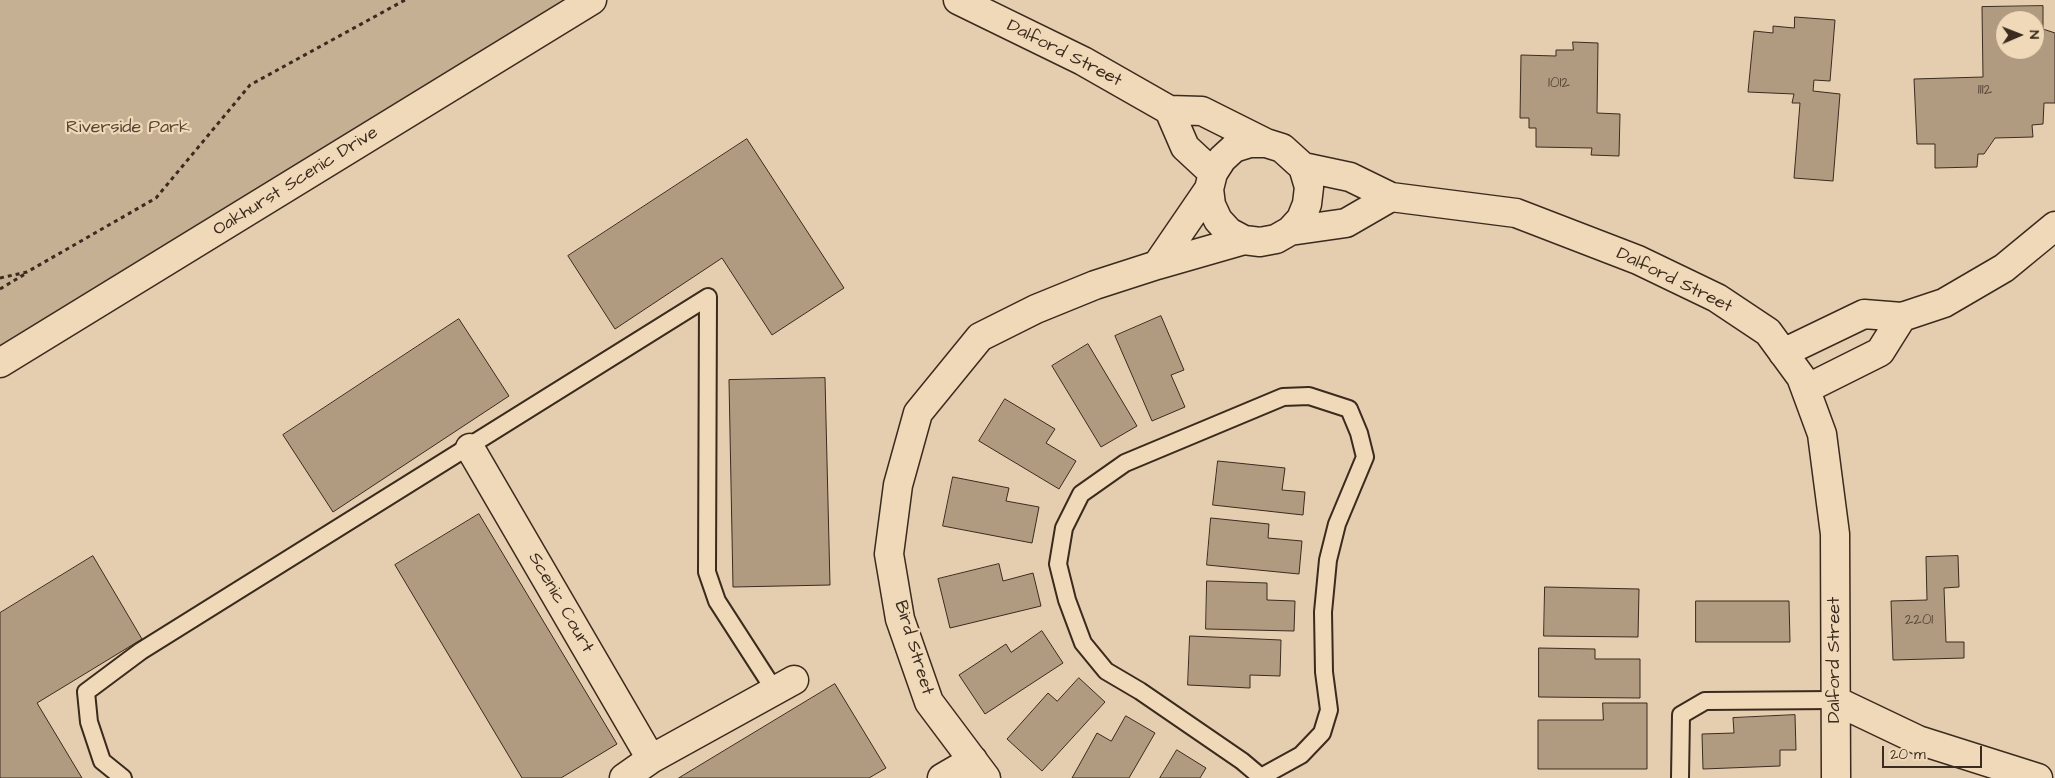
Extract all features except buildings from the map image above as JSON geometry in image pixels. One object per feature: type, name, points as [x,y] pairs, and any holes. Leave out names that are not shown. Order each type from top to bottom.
[{"type":"street","name":"Oakhurst Scenic Drive","points":[[0,363],[592,0]]},
{"type":"street","name":"Dalford Street","points":[[958,0],[1083,61],[1169,110],[1202,111],[1266,143]]},
{"type":"street","points":[[1157,265],[1211,181],[1222,159],[1234,148],[1250,143],[1266,143],[1282,148],[1303,167],[1309,187],[1307,204],[1301,219],[1290,231],[1276,239],[1260,242],[1244,240],[1229,232],[1218,220],[1211,205],[1211,181],[1185,147],[1169,110]]},
{"type":"street","name":"Dalford Street","points":[[1303,167],[1350,177],[1391,197],[1516,213],[1638,260],[1717,298],[1768,332],[1800,377],[1822,434],[1835,534],[1834,700],[1836,778]]},
{"type":"street","points":[[1290,231],[1346,223],[1391,197]]},
{"type":"street","points":[[1783,353],[1864,314],[1902,317],[1944,302],[2004,268],[2055,226]]},
{"type":"street","points":[[1157,265],[1244,240]]},
{"type":"street","name":"Bird Street","points":[[980,769],[929,702],[900,619],[888,554],[898,485],[918,413],[980,337],[1036,309],[1095,285],[1157,265]]},
{"type":"street","points":[[1806,389],[1880,352],[1902,317]]},
{"type":"street","name":"Scenic Court","points":[[470,448],[651,759]]},
{"type":"street","points":[[624,778],[651,759],[785,685]]},
{"type":"street","points":[[1834,700],[1918,740],[2038,778]]},
{"type":"street","points":[[942,778],[980,769]]},
{"type":"lane","points":[[123,778],[102,761],[89,722],[86,692],[141,651],[470,448],[708,298],[707,572],[717,602],[785,685]]},
{"type":"lane","points":[[1309,396],[1348,409],[1360,434],[1365,457],[1337,524],[1328,560],[1323,612],[1324,672],[1329,710],[1322,733],[1301,755],[1262,777],[1148,696],[1106,671],[1083,643],[1067,600],[1058,564],[1064,528],[1081,494],[1125,463],[1283,397],[1309,396]]},
{"type":"lane","points":[[1680,778],[1681,715],[1705,701],[1834,700]]},
{"type":"path","points":[[0,289],[156,198],[250,85],[405,0]]},
{"type":"path","points":[[0,278],[27,272]]},
{"type":"green space","name":"Riverside Park","points":[[0,0],[573,0],[0,360]]}]
